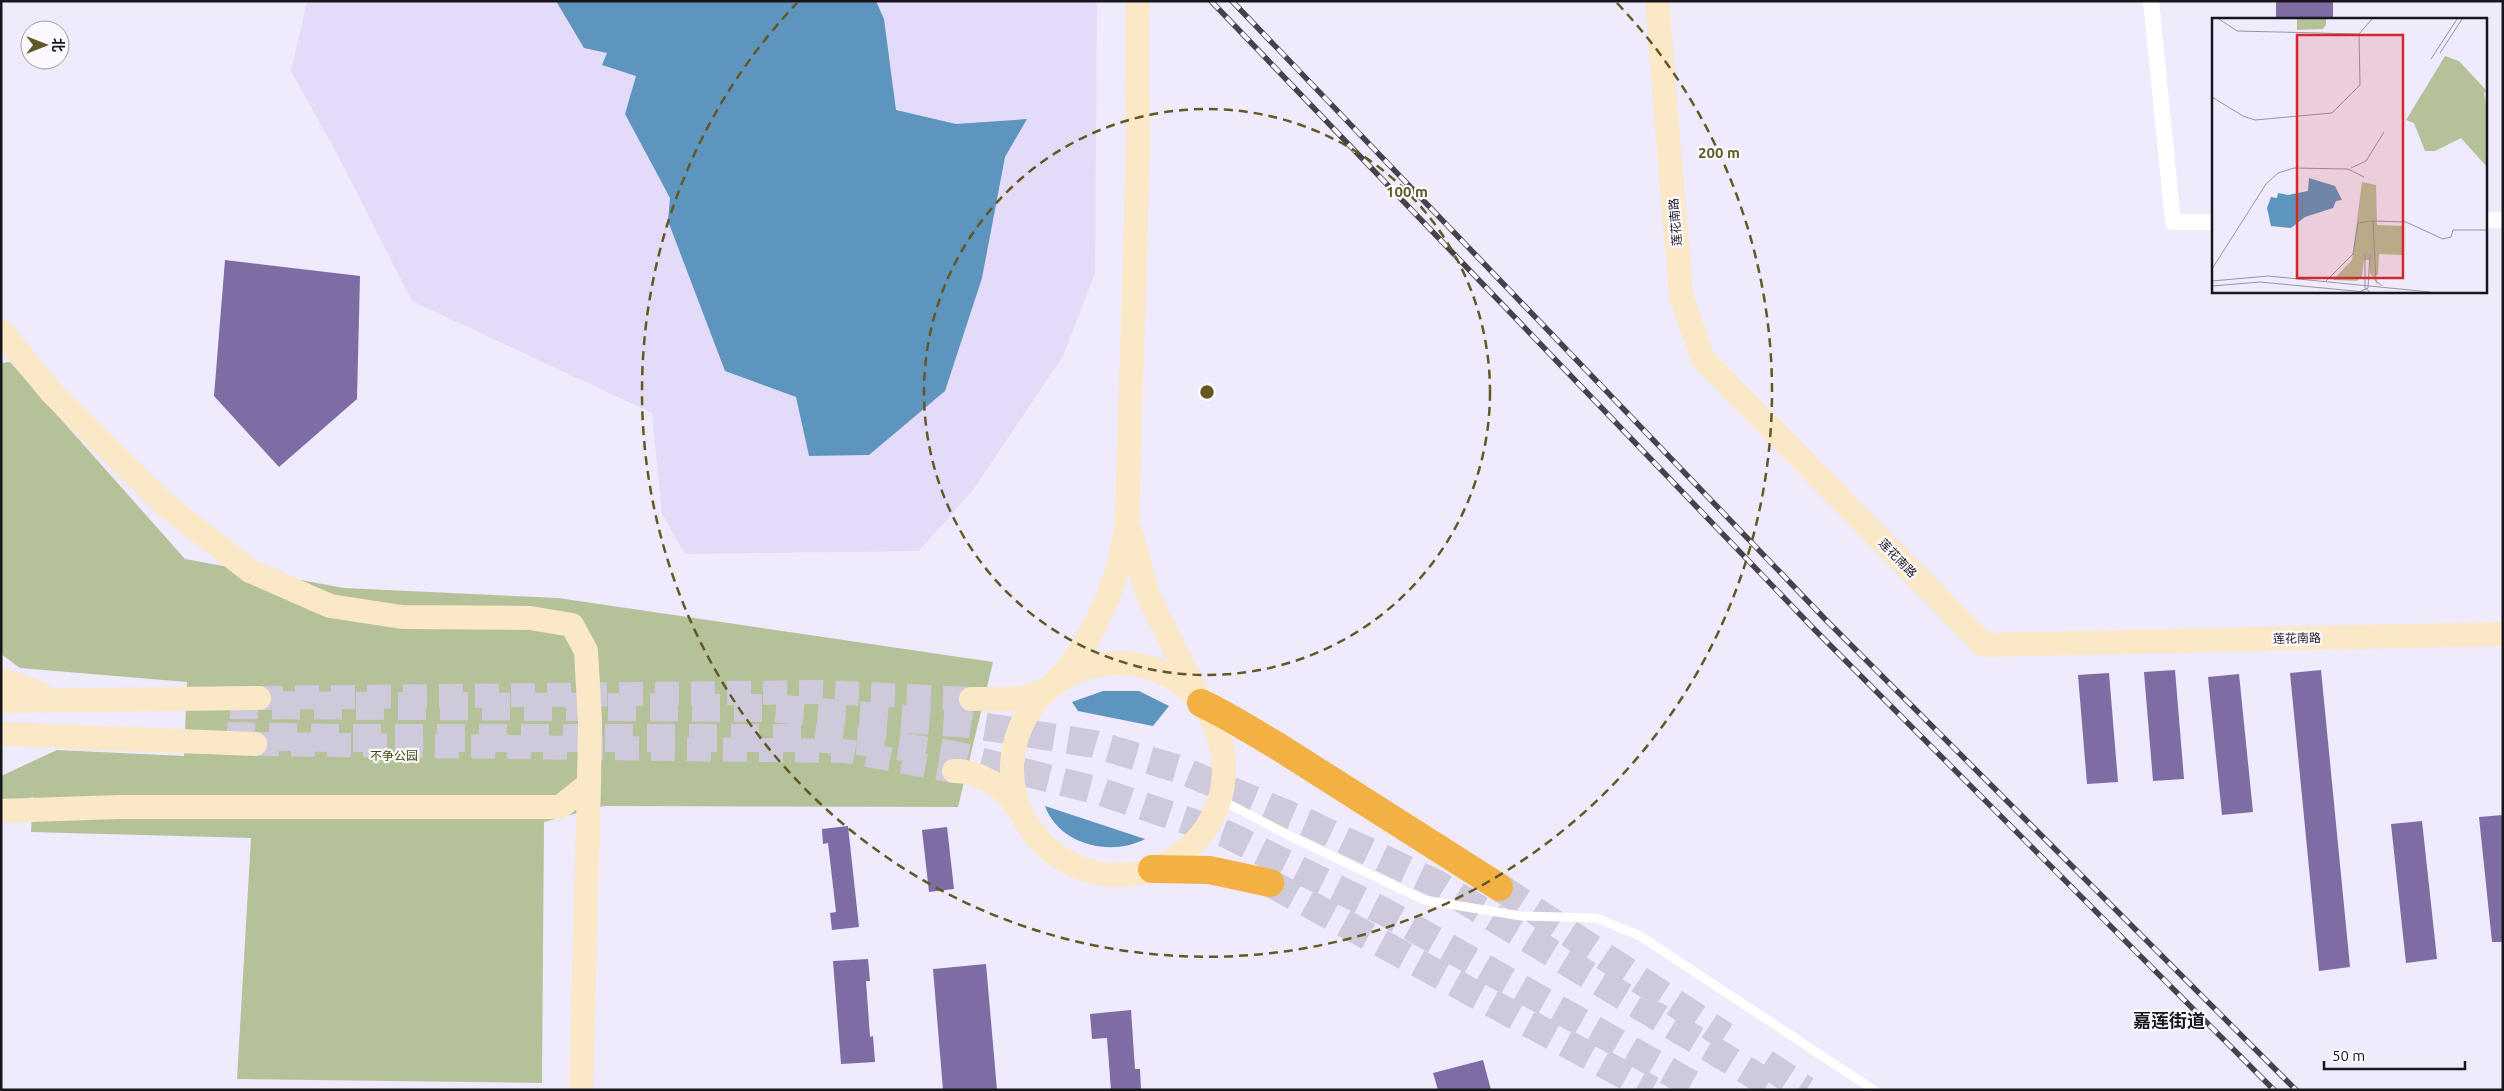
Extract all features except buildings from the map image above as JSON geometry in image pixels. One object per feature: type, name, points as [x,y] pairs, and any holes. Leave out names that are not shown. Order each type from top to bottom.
[{"type":"highway","points":[[1201,703],[1238,721],[1250,731],[1280,747],[1499,887]]},
{"type":"highway","points":[[1152,869],[1209,870],[1270,883]]},
{"type":"street","points":[[1019,811],[1012,778],[1015,742],[1024,718],[1046,689],[1069,668],[1087,643],[1109,599],[1124,544],[1127,520],[1138,149],[1137,1]]},
{"type":"street","name":"莲花南路","points":[[1657,1],[1680,296],[1703,359],[1984,645],[2503,634]]},
{"type":"street","points":[[2152,1],[2173,222],[2212,222]]},
{"type":"street","points":[[2486,220],[2503,220]]},
{"type":"street","points":[[1,331],[53,394],[164,503],[250,571],[330,606],[402,617],[530,618],[572,625],[586,651],[590,721],[581,1090]]},
{"type":"street","points":[[954,771],[982,777],[1013,800],[1036,837],[1051,852],[1082,870],[1102,875],[1124,875],[1152,869],[1183,853],[1208,826],[1219,799],[1224,779],[1224,758],[1217,731],[1201,703],[1148,595],[1127,520]]},
{"type":"street","points":[[970,699],[1026,697],[1046,689],[1067,675],[1082,668],[1102,663],[1139,664],[1173,678],[1201,703]]},
{"type":"street","points":[[1,680],[31,692],[64,700]]},
{"type":"street","points":[[1,701],[259,698]]},
{"type":"street","points":[[1,734],[57,738],[254,744]]},
{"type":"street","points":[[1,745],[57,738]]},
{"type":"street","points":[[1,811],[119,807],[560,807],[589,784]]},
{"type":"lane","points":[[1219,799],[1296,839],[1424,900],[1521,916],[1596,918],[1640,936],[1874,1090]]},
{"type":"shaded area","points":[[307,1],[1095,1],[1097,7],[1095,273],[1063,356],[973,490],[919,551],[685,554],[662,514],[652,413],[412,301],[334,148],[291,71]]},
{"type":"green space","name":"不争公园","points":[[10,362],[185,559],[344,588],[558,598],[993,662],[958,807],[604,806],[544,822],[542,1083],[237,1079],[251,838],[31,832],[33,797],[1,807],[1,776],[57,750],[184,756],[187,682],[20,668],[1,654],[1,363]]},
{"type":"water","points":[[556,1],[876,1],[884,19],[896,110],[956,124],[1027,119],[1005,157],[982,278],[945,391],[869,455],[809,456],[796,397],[725,371],[668,221],[670,198],[625,114],[636,76],[602,65],[607,53],[584,48]]},
{"type":"water","points":[[1103,691],[1139,691],[1169,706],[1153,726],[1078,711],[1072,702]]},
{"type":"water","points":[[1045,806],[1145,839],[1117,847],[1102,847],[1088,844],[1062,830],[1052,819]]},
{"type":"tunnel","points":[[259,698],[822,692],[971,699]]},
{"type":"tunnel","points":[[230,705],[770,708],[969,724],[1094,744],[1179,769],[1306,822],[1439,885],[1779,1090]]},
{"type":"tunnel","points":[[227,736],[331,738],[810,738],[879,743],[955,755],[1099,791],[1226,834],[1383,911],[1702,1090]]},
{"type":"tunnel","points":[[255,744],[845,751],[954,771]]},
{"type":"tunnel","points":[[1270,883],[1652,1090]]},
{"type":"tunnel","points":[[1499,887],[1725,1036]]},
{"type":"tunnel","points":[[1765,1063],[1806,1090]]},
{"type":"railway","points":[[1211,1],[1813,628],[2274,1090]]},
{"type":"railway","points":[[1232,1],[1824,618],[2296,1090]]},
{"type":"district","name":"嘉莲街道","points":[[2169,1020]]}]
